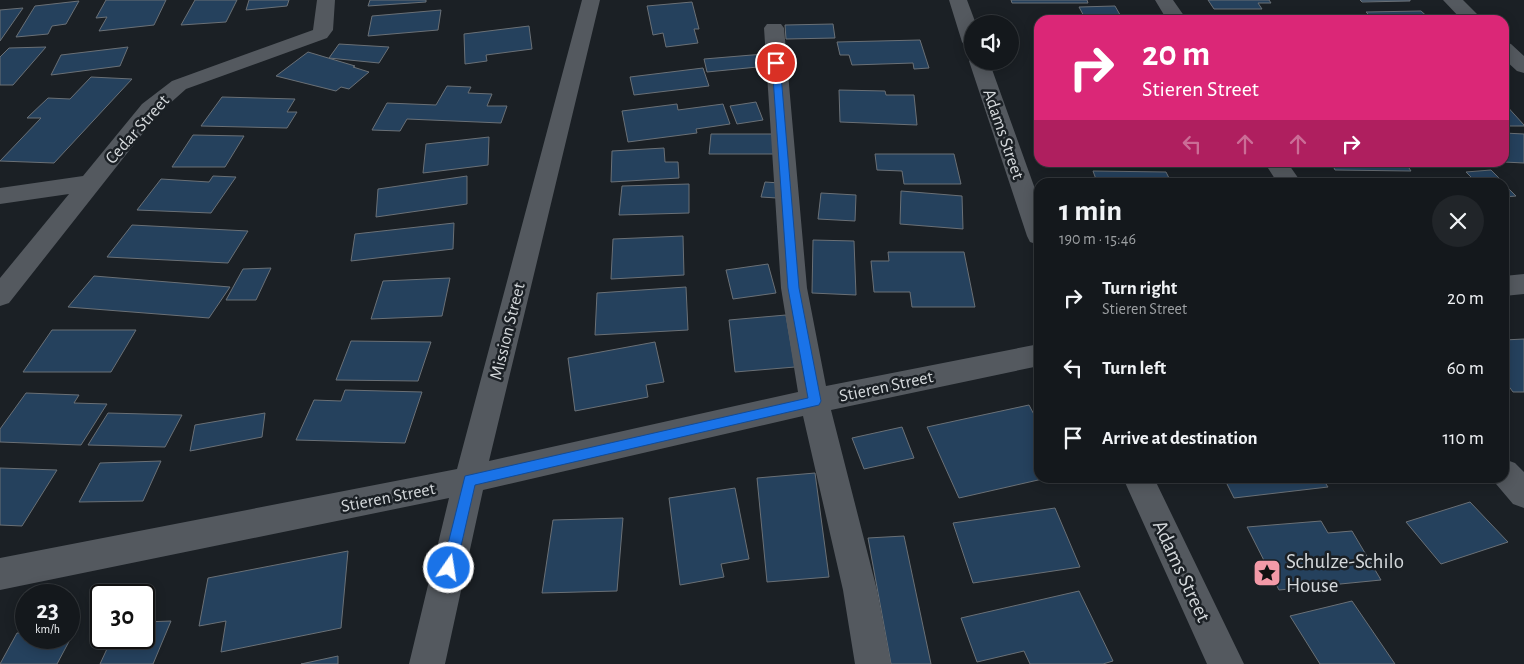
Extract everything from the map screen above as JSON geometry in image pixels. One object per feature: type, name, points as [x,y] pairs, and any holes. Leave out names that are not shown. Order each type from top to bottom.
[{"type":"street","name":"Cedar Street","points":[[0,296],[150,109],[166,94],[196,77],[320,34],[323,30],[326,0]]},
{"type":"street","name":"Mission Street","points":[[427,664],[470,480],[591,0]]},
{"type":"street","points":[[958,0],[964,18]]},
{"type":"street","points":[[1164,0],[1174,15]]},
{"type":"street","points":[[1452,0],[1468,15]]},
{"type":"street","points":[[774,28],[794,288],[814,401],[860,590],[873,664]]},
{"type":"street","points":[[1509,53],[1524,68]]},
{"type":"street","name":"Adams Street","points":[[982,70],[1034,221]]},
{"type":"street","points":[[1278,167],[1286,178]]},
{"type":"street","points":[[0,196],[90,183]]},
{"type":"street","points":[[1509,286],[1524,284]]},
{"type":"street","name":"Stieren Street","points":[[0,574],[470,480],[814,401],[1034,356]]},
{"type":"street","points":[[1509,478],[1524,494]]},
{"type":"street","name":"Adams Street","points":[[1140,483],[1226,664]]},
{"type":"building","points":[[106,0],[166,0],[154,25],[99,31],[107,17],[96,18]]},
{"type":"building","points":[[195,0],[237,0],[226,22],[181,25]]},
{"type":"building","points":[[249,0],[289,0],[287,6],[246,10]]},
{"type":"building","points":[[370,0],[426,0],[426,2],[368,6]]},
{"type":"building","points":[[1011,0],[1087,0],[1088,3],[1012,3]]},
{"type":"building","points":[[1208,0],[1269,0],[1271,3],[1258,3],[1262,9],[1214,9]]},
{"type":"building","points":[[1360,0],[1410,0],[1410,1],[1362,2]]},
{"type":"building","points":[[79,1],[66,24],[52,26],[48,34],[16,37],[35,6]]},
{"type":"building","points":[[692,2],[699,29],[694,29],[698,43],[666,47],[663,33],[653,35],[647,6]]},
{"type":"building","points":[[1115,6],[1120,15],[1083,15],[1079,7]]},
{"type":"building","points":[[23,8],[0,41],[0,10]]},
{"type":"building","points":[[441,10],[438,30],[368,36],[372,16]]},
{"type":"building","points":[[1421,11],[1425,15],[1369,15],[1366,12]]},
{"type":"building","points":[[833,24],[835,38],[786,39],[785,25]]},
{"type":"building","points":[[529,26],[532,49],[486,55],[487,61],[465,64],[464,34]]},
{"type":"building","points":[[920,40],[929,68],[914,69],[913,63],[852,65],[849,55],[840,55],[837,42]]},
{"type":"building","points":[[339,44],[389,47],[379,63],[329,58]]},
{"type":"building","points":[[46,47],[13,85],[0,85],[0,57],[9,48]]},
{"type":"building","points":[[128,47],[120,66],[51,75],[61,55]]},
{"type":"building","points":[[308,52],[369,72],[349,89],[341,87],[336,91],[276,76]]},
{"type":"building","points":[[764,54],[768,66],[707,72],[704,59]]},
{"type":"building","points":[[703,68],[709,86],[634,95],[630,77]]},
{"type":"building","points":[[91,77],[132,79],[54,163],[0,161],[41,118],[27,118],[48,98],[70,99]]},
{"type":"building","points":[[447,86],[471,87],[468,93],[492,94],[487,106],[507,106],[501,123],[407,119],[400,131],[372,130],[387,103],[436,105]]},
{"type":"building","points":[[839,90],[885,91],[886,95],[914,95],[917,125],[840,122]]},
{"type":"building","points":[[222,97],[295,99],[287,112],[297,112],[287,128],[201,126]]},
{"type":"building","points":[[756,102],[763,120],[737,124],[730,106]]},
{"type":"building","points":[[677,104],[678,110],[723,104],[730,124],[696,129],[697,133],[628,142],[622,111]]},
{"type":"building","points":[[1509,108],[1524,125],[1509,126]]},
{"type":"building","points":[[1509,133],[1524,134],[1524,163],[1509,162]]},
{"type":"building","points":[[711,134],[775,134],[776,154],[709,154]]},
{"type":"building","points":[[193,135],[244,136],[225,167],[172,167]]},
{"type":"building","points":[[489,137],[488,165],[423,173],[426,144]]},
{"type":"building","points":[[664,148],[665,162],[678,162],[679,178],[611,182],[612,151]]},
{"type":"building","points":[[875,154],[954,154],[961,184],[904,184],[902,171],[877,170]]},
{"type":"building","points":[[1334,167],[1408,167],[1411,171],[1335,170]]},
{"type":"building","points":[[1491,170],[1499,178],[1472,178],[1466,172]]},
{"type":"building","points":[[1093,171],[1166,172],[1169,178],[1096,178]]},
{"type":"building","points":[[213,176],[236,177],[211,213],[137,210],[161,179],[209,182]]},
{"type":"building","points":[[467,176],[467,204],[376,217],[378,189]]},
{"type":"building","points":[[765,182],[780,183],[777,198],[761,197]]},
{"type":"building","points":[[689,184],[689,213],[619,215],[622,186]]},
{"type":"building","points":[[1509,189],[1516,196],[1509,197]]},
{"type":"building","points":[[901,191],[962,196],[963,229],[900,224]]},
{"type":"building","points":[[821,193],[856,195],[855,221],[818,219]]},
{"type":"building","points":[[454,223],[453,249],[351,261],[355,234]]},
{"type":"building","points":[[132,225],[248,231],[228,263],[107,257]]},
{"type":"building","points":[[683,236],[684,275],[611,279],[613,239]]},
{"type":"building","points":[[813,240],[854,241],[856,295],[812,293]]},
{"type":"building","points":[[888,252],[964,252],[975,307],[912,307],[910,292],[874,292],[871,261],[889,261]]},
{"type":"building","points":[[768,264],[776,293],[733,299],[726,270]]},
{"type":"building","points":[[271,268],[256,300],[226,300],[243,269]]},
{"type":"building","points":[[94,276],[230,287],[209,318],[68,307]]},
{"type":"building","points":[[450,278],[442,316],[371,319],[383,281]]},
{"type":"building","points":[[686,287],[688,330],[595,335],[597,293]]},
{"type":"building","points":[[786,315],[795,367],[735,372],[729,320]]},
{"type":"building","points":[[52,330],[136,330],[111,372],[23,372]]},
{"type":"building","points":[[1524,339],[1524,392],[1513,392],[1509,387],[1509,340]]},
{"type":"building","points":[[351,341],[431,342],[418,381],[336,380]]},
{"type":"building","points":[[655,342],[664,382],[646,385],[648,397],[575,411],[568,358]]},
{"type":"building","points":[[345,390],[422,392],[405,443],[296,440],[314,400],[341,401]]},
{"type":"building","points":[[26,393],[79,395],[74,403],[107,404],[81,445],[0,442],[0,429]]},
{"type":"building","points":[[1029,405],[1034,414],[1034,481],[959,498],[927,427]]},
{"type":"building","points":[[108,413],[182,415],[165,447],[88,445]]},
{"type":"building","points":[[265,413],[262,437],[190,451],[195,425]]},
{"type":"building","points":[[902,427],[914,458],[864,469],[852,438]]},
{"type":"building","points":[[161,461],[143,501],[79,502],[100,463]]},
{"type":"building","points":[[0,468],[57,470],[22,526],[0,525]]},
{"type":"building","points":[[815,473],[829,577],[767,582],[757,478]]},
{"type":"building","points":[[1226,483],[1325,483],[1328,487],[1234,498]]},
{"type":"building","points":[[735,488],[749,559],[721,564],[724,577],[680,585],[669,498]]},
{"type":"building","points":[[1470,502],[1508,542],[1441,564],[1406,522]]},
{"type":"building","points":[[1055,508],[1080,567],[973,583],[953,523]]},
{"type":"building","points":[[623,518],[617,591],[542,593],[553,520]]},
{"type":"building","points":[[1321,521],[1328,533],[1352,531],[1381,580],[1279,590],[1247,527]]},
{"type":"building","points":[[904,536],[931,664],[891,664],[868,538]]},
{"type":"building","points":[[348,551],[341,628],[221,652],[226,621],[199,626],[208,578]]},
{"type":"building","points":[[1079,591],[1113,661],[1103,664],[1030,664],[1024,651],[977,662],[961,618]]},
{"type":"building","points":[[1352,601],[1395,664],[1320,664],[1290,616]]},
{"type":"building","points":[[171,621],[153,664],[100,664],[107,649],[155,649],[155,622]]},
{"type":"building","points":[[15,637],[15,649],[65,649],[57,664],[0,664]]},
{"type":"building","points":[[338,656],[338,664],[301,664]]},
{"type":"place","name":"Schulze-Schilo House","points":[[1267,573]]},
{"type":"route","points":[[449,568],[470,480],[814,401],[794,288],[776,63]]}]
